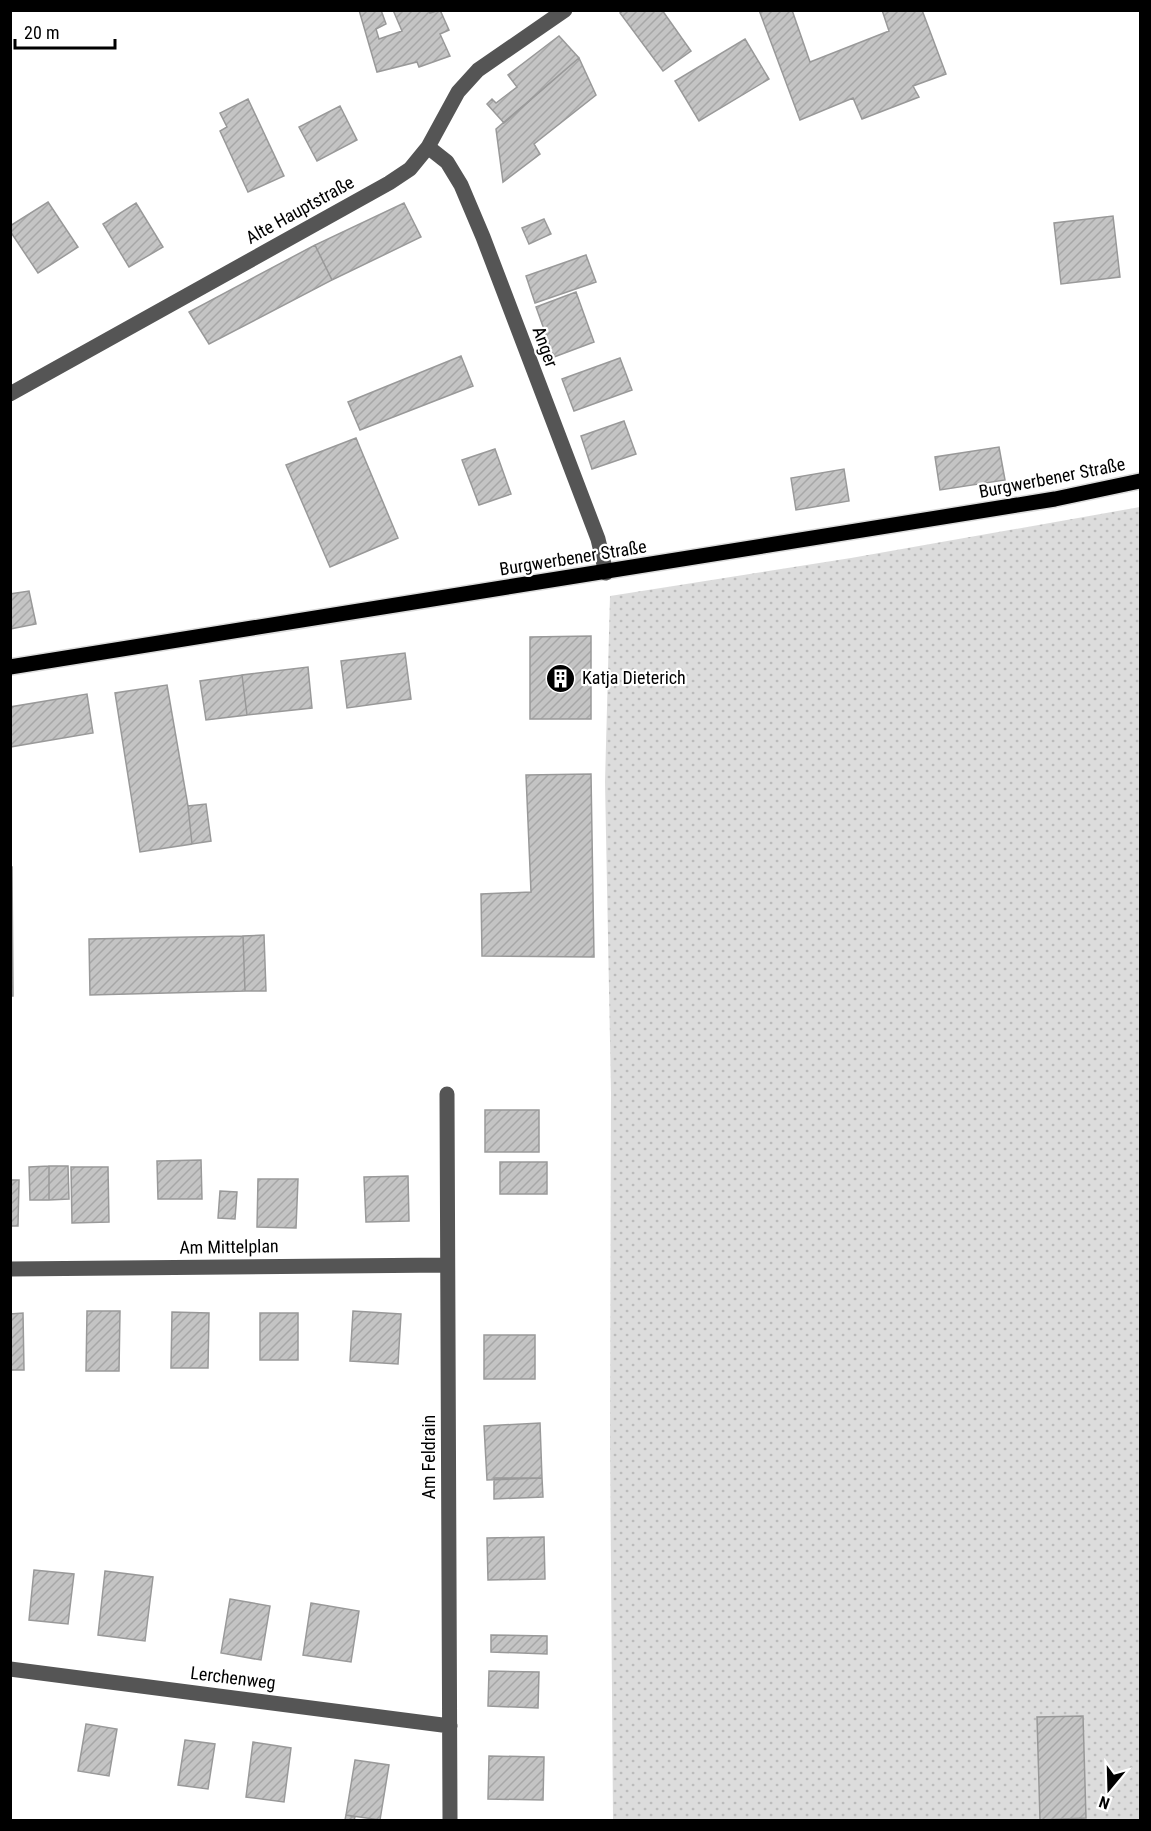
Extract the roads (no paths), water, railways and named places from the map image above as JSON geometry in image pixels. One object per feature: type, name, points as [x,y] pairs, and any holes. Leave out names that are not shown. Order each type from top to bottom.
[{"type":"main road","name":"Burgwerbener Straße","points":[[10,667],[606,573],[1055,499],[1140,481]]},
{"type":"street","name":"Alte Hauptstraße","points":[[10,394],[389,183],[410,169],[428,147],[458,92],[477,70],[565,10]]},
{"type":"street","name":"Anger","points":[[428,147],[447,162],[457,177],[483,237],[598,539],[606,573]]},
{"type":"street","name":"Am Feldrain","points":[[447,1094],[450,1821]]},
{"type":"street","name":"Am Mittelplan","points":[[10,1269],[447,1265]]},
{"type":"street","name":"Lerchenweg","points":[[10,1669],[450,1726]]},
{"type":"place","name":"Katja Dieterich","points":[[561,678]]}]
